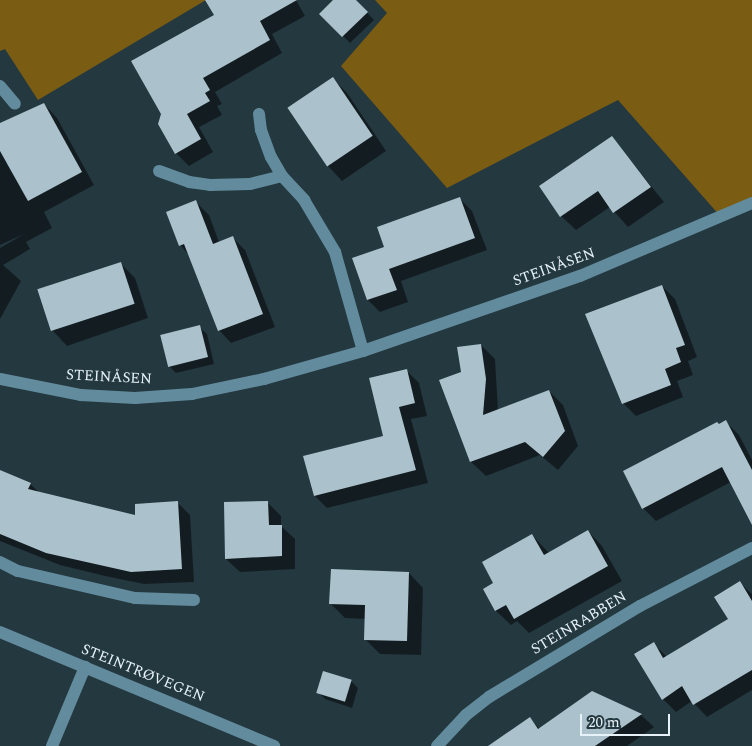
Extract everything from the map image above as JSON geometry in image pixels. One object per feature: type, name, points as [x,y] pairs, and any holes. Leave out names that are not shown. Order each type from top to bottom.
[{"type":"street","points":[[0,86],[15,104]]},
{"type":"street","points":[[259,114],[264,139],[282,176],[304,200],[335,252],[363,351]]},
{"type":"street","points":[[159,171],[189,182],[210,185],[250,184],[282,176]]},
{"type":"street","name":"STEINÅSEN","points":[[0,379],[81,395],[135,398],[182,395],[264,378],[363,351],[580,276],[752,203]]},
{"type":"street","name":"STEINRABBEN","points":[[437,746],[466,715],[489,697],[640,606],[752,548]]},
{"type":"street","points":[[0,562],[18,571],[135,598],[194,600]]},
{"type":"street","name":"STEINTRØVEGEN","points":[[0,632],[274,746]]},
{"type":"street","points":[[52,746],[85,666]]},
{"type":"shaded area","points":[[0,0],[206,0],[38,100],[5,49],[0,51]]},
{"type":"shaded area","points":[[375,0],[752,0],[752,203],[721,217],[618,100],[447,188],[341,66],[387,13]]},
{"type":"building","points":[[205,0],[297,0],[260,21],[270,40],[203,78],[210,90],[205,93],[210,101],[187,114],[201,139],[175,154],[158,124],[161,114],[131,61],[214,15]]},
{"type":"building","points":[[333,0],[356,0],[368,12],[342,37],[319,14]]},
{"type":"building","points":[[333,77],[373,136],[327,167],[287,108]]},
{"type":"building","points":[[44,103],[82,172],[28,201],[0,151],[0,123]]},
{"type":"building","points":[[612,136],[651,187],[613,213],[598,191],[560,217],[539,186]]},
{"type":"building","points":[[460,197],[475,238],[389,269],[397,290],[367,300],[352,258],[384,247],[377,227]]},
{"type":"building","points":[[196,200],[213,244],[233,236],[263,314],[218,331],[184,244],[179,246],[166,212]]},
{"type":"building","points":[[121,262],[135,304],[51,331],[37,289]]},
{"type":"building","points":[[662,285],[685,345],[676,348],[681,362],[665,369],[671,385],[622,404],[585,314]]},
{"type":"building","points":[[200,325],[208,357],[168,367],[160,335]]},
{"type":"building","points":[[481,344],[486,379],[483,415],[549,390],[565,431],[543,457],[525,442],[470,462],[439,380],[461,372],[457,347]]},
{"type":"building","points":[[407,369],[415,403],[399,407],[416,470],[314,496],[303,456],[383,436],[369,378]]},
{"type":"building","points":[[726,420],[752,470],[752,525],[722,467],[642,509],[623,471],[717,422],[719,424]]},
{"type":"building","points":[[0,470],[31,483],[28,489],[135,515],[135,504],[178,501],[182,569],[131,572],[46,553],[0,534]]},
{"type":"building","points":[[268,501],[269,525],[282,525],[282,556],[225,559],[224,502]]},
{"type":"building","points":[[588,530],[608,566],[514,619],[506,605],[495,611],[483,589],[493,583],[482,562],[532,534],[544,555]]},
{"type":"building","points":[[331,569],[409,572],[407,641],[364,640],[365,605],[329,604]]},
{"type":"building","points":[[740,581],[752,601],[752,670],[693,705],[682,686],[662,700],[634,654],[654,642],[663,658],[728,619],[714,597]]},
{"type":"building","points":[[323,671],[352,680],[345,702],[316,693]]},
{"type":"building","points":[[592,691],[642,714],[595,746],[488,746],[530,717],[538,729]]}]
